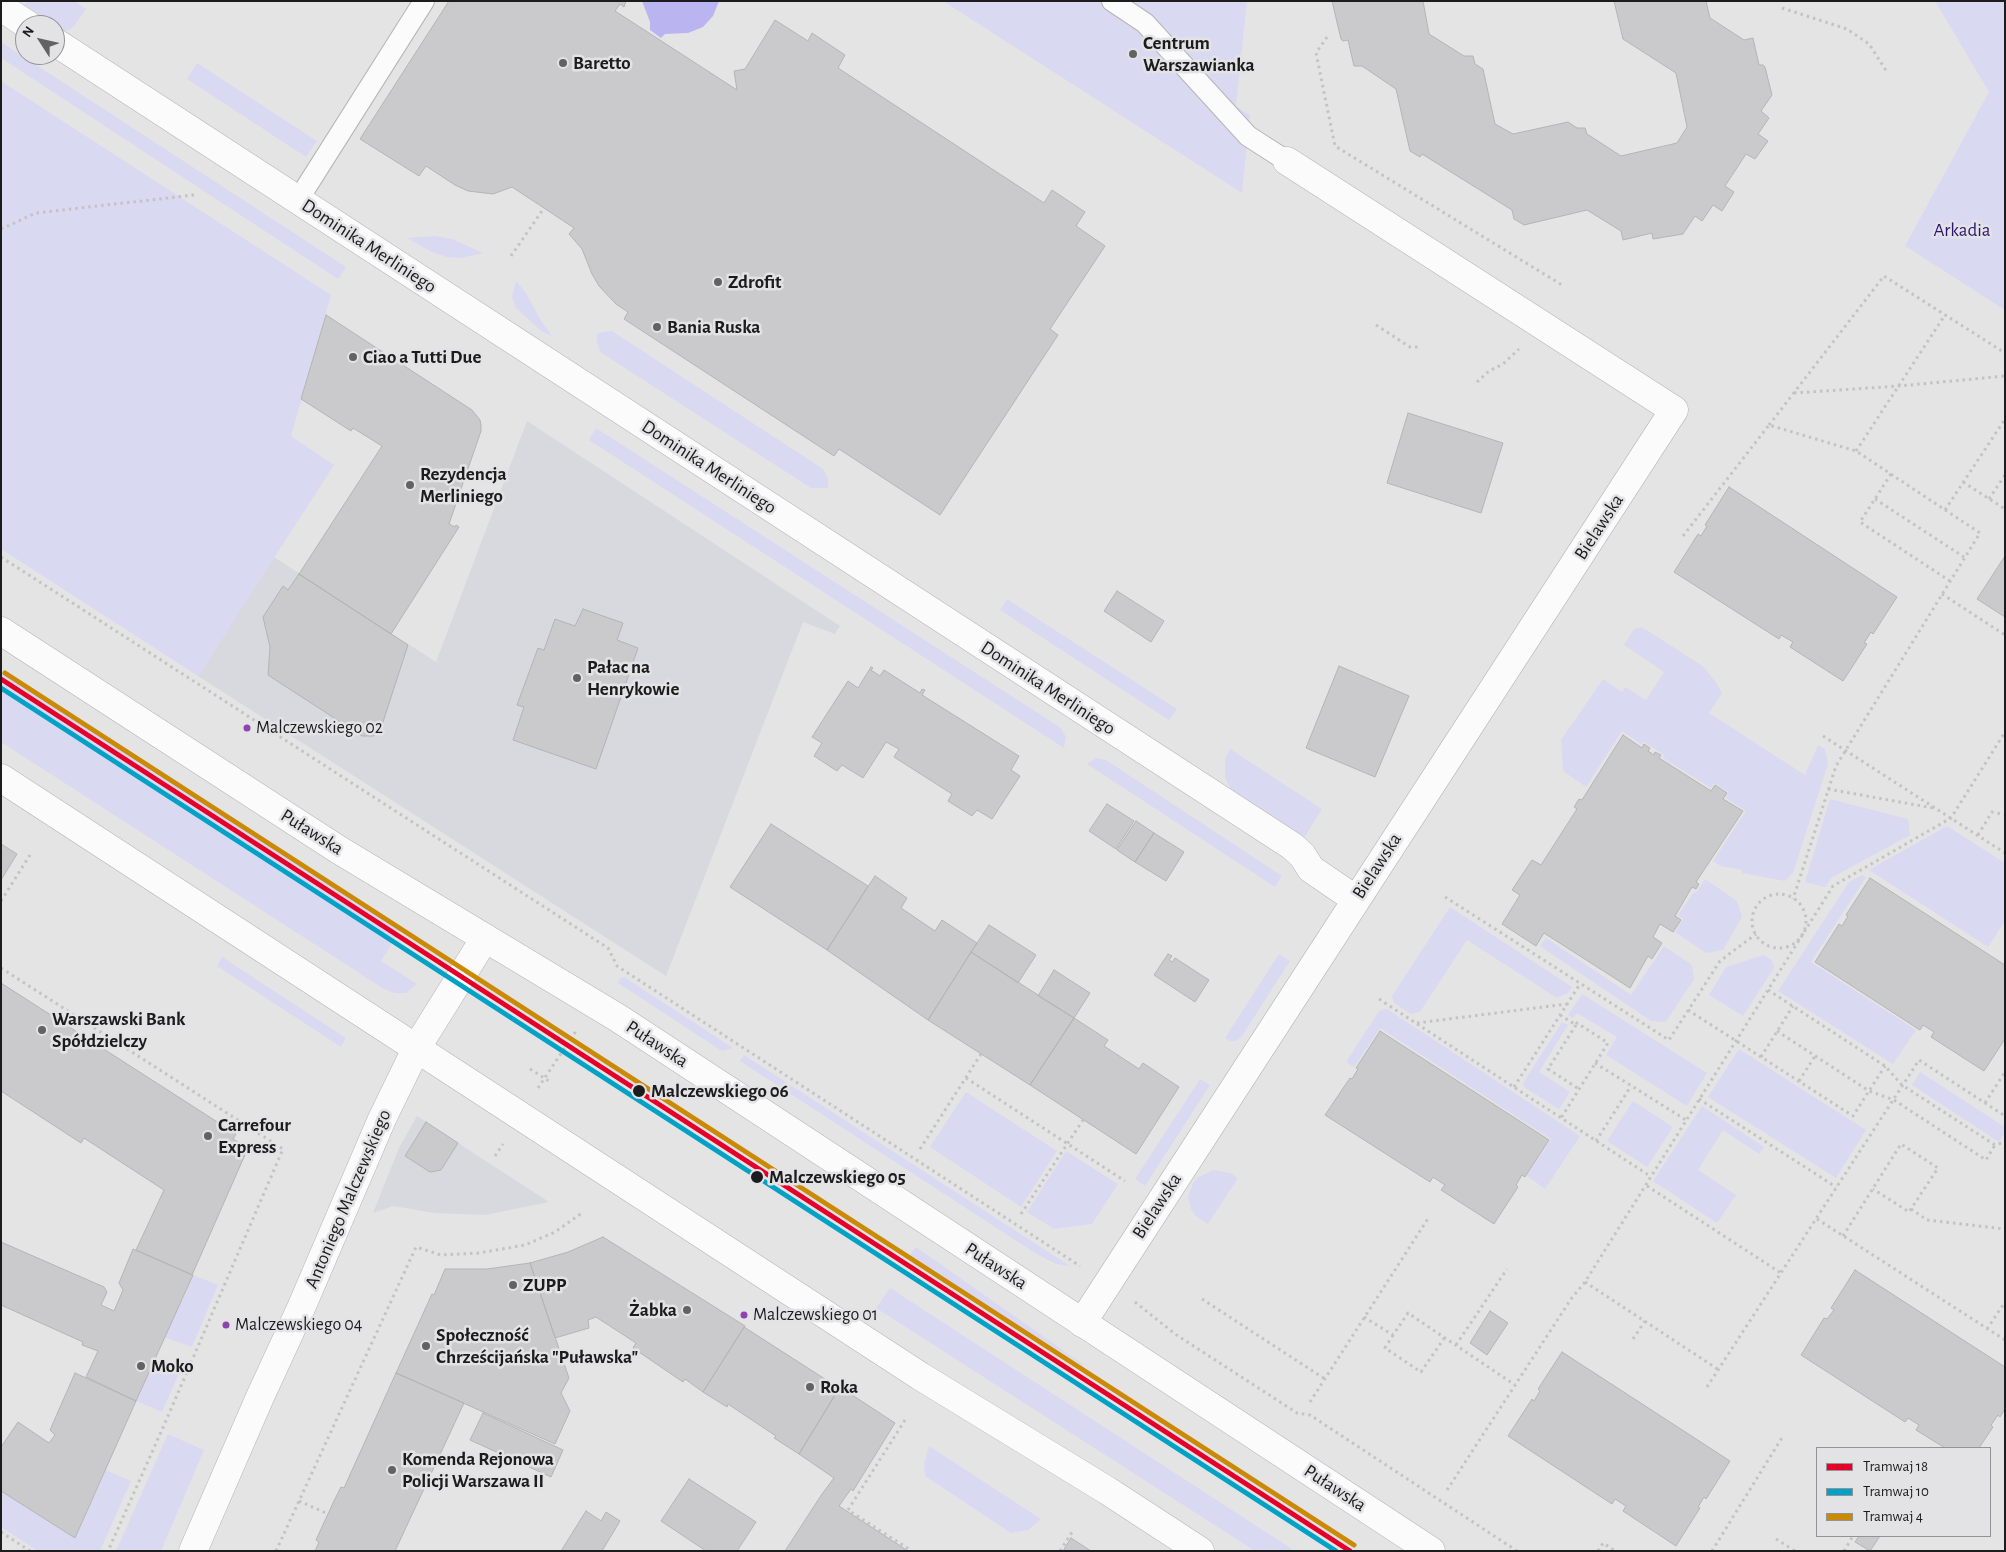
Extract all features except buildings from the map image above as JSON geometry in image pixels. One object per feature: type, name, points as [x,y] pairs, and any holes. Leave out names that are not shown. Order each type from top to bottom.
[{"type":"street","points":[[1,7],[15,16]]},
{"type":"street","name":"Dominika Merliniego","points":[[65,49],[1292,846],[1311,869],[1355,900]]},
{"type":"street","points":[[1287,161],[1538,323]]},
{"type":"street","name":"Bielawska","points":[[1082,1323],[1674,410],[1538,323]]},
{"type":"street","name":"Puławska","points":[[1,631],[339,850],[618,1018],[1431,1551]]},
{"type":"street","points":[[1,778],[920,1376],[1108,1491],[1200,1551]]},
{"type":"street","name":"Antoniego Malczewskiego","points":[[193,1551],[301,1308],[372,1139],[417,1047],[485,938]]},
{"type":"lane","points":[[298,200],[424,1]]},
{"type":"lane","points":[[1112,1],[1145,23],[1248,136],[1287,161]]},
{"type":"path","points":[[1782,8],[1847,29],[1869,44],[1887,72]]},
{"type":"path","points":[[1327,37],[1316,53],[1335,146],[1562,285]]},
{"type":"path","points":[[1,229],[36,213],[194,194]]},
{"type":"path","points":[[511,256],[544,208]]},
{"type":"path","points":[[1684,536],[1884,276],[2005,353]]},
{"type":"path","points":[[1856,451],[1945,315]]},
{"type":"path","points":[[1477,382],[1489,370],[1503,364],[1520,349],[1538,323]]},
{"type":"path","points":[[1376,325],[1410,347],[1421,347]]},
{"type":"path","points":[[1794,393],[2005,376]]},
{"type":"path","points":[[1945,510],[2005,419]]},
{"type":"path","points":[[1769,425],[1856,451],[1980,533],[1836,766],[1793,898]]},
{"type":"path","points":[[1891,474],[1860,522],[1950,581]]},
{"type":"path","points":[[1989,499],[2005,475]]},
{"type":"path","points":[[1963,482],[2005,509]]},
{"type":"path","points":[[1875,499],[1964,557]]},
{"type":"path","points":[[1,557],[608,948],[617,966],[1081,1266]]},
{"type":"path","points":[[1942,594],[2005,635]]},
{"type":"path","points":[[1447,1490],[1647,1186],[1650,1176],[1833,886],[1951,818],[2005,732]]},
{"type":"path","points":[[1823,736],[2005,853]]},
{"type":"path","points":[[1828,789],[1936,809]]},
{"type":"path","points":[[1978,835],[1992,812],[2005,815]]},
{"type":"path","points":[[1,900],[30,855]]},
{"type":"path","points":[[1776,894],[1788,895],[1793,898],[1799,902],[1804,912],[1806,924],[1802,936],[1793,944],[1782,948],[1770,946],[1760,940],[1754,930],[1752,918],[1756,906],[1765,898],[1776,894]]},
{"type":"path","points":[[1445,896],[1668,1040],[1720,961],[1756,934]]},
{"type":"path","points":[[1,968],[283,1150],[108,1551]]},
{"type":"path","points":[[1514,1087],[1580,984]]},
{"type":"path","points":[[1768,990],[1885,1066],[1902,1085],[1995,1145]]},
{"type":"path","points":[[1379,999],[1650,1176]]},
{"type":"path","points":[[1416,1023],[1567,1004]]},
{"type":"path","points":[[1761,1057],[1793,1006]]},
{"type":"path","points":[[1688,1010],[1853,1116],[1885,1066]]},
{"type":"path","points":[[1560,1016],[1576,1025],[1577,1023],[1608,1042],[1561,1118]]},
{"type":"path","points":[[1576,1025],[1548,1069],[1579,1089]]},
{"type":"path","points":[[1777,1031],[1869,1091],[1894,1100],[1986,1160],[1995,1145],[2005,1142]]},
{"type":"path","points":[[536,1092],[571,1038]]},
{"type":"path","points":[[920,1149],[981,1054]]},
{"type":"path","points":[[1799,1081],[1815,1056]]},
{"type":"path","points":[[1707,1387],[1919,1060],[2005,1116]]},
{"type":"path","points":[[1595,1063],[1686,1120]]},
{"type":"path","points":[[530,1070],[552,1083]]},
{"type":"path","points":[[1985,1103],[2005,1072]]},
{"type":"path","points":[[966,1078],[1125,1181]]},
{"type":"path","points":[[1596,1141],[1631,1086]]},
{"type":"path","points":[[1699,1099],[1836,1188]]},
{"type":"path","points":[[1021,1214],[1083,1120]]},
{"type":"path","points":[[1843,1236],[1901,1144],[1938,1168],[1911,1210]]},
{"type":"path","points":[[1647,1186],[1781,1273]]},
{"type":"path","points":[[1873,1189],[1909,1212],[1911,1210],[1927,1220],[2005,1229]]},
{"type":"path","points":[[276,1551],[416,1247],[441,1255],[479,1253],[525,1245],[556,1232],[582,1213]]},
{"type":"path","points":[[1310,1402],[1429,1217]]},
{"type":"path","points":[[1817,1219],[2005,1340]]},
{"type":"path","points":[[1456,1345],[1507,1269]]},
{"type":"path","points":[[1585,1282],[1719,1370]]},
{"type":"path","points":[[1202,1299],[1325,1379]]},
{"type":"path","points":[[1133,1300],[1175,1334],[1297,1413],[1310,1415],[1517,1551]]},
{"type":"path","points":[[1987,1329],[2005,1302]]},
{"type":"path","points":[[1445,1337],[1422,1372],[1385,1348],[1408,1313],[1445,1337],[1515,1385]]},
{"type":"path","points":[[1364,1317],[1393,1335]]},
{"type":"path","points":[[1633,1339],[1645,1321]]},
{"type":"path","points":[[905,1420],[848,1510],[912,1551]]},
{"type":"path","points":[[1712,1551],[1783,1436]]},
{"type":"path","points":[[299,1501],[328,1514]]},
{"type":"path","points":[[1060,1551],[1074,1529]]},
{"type":"path","points":[[1,1532],[30,1551]]},
{"type":"path","points":[[1844,1551],[1853,1537]]},
{"type":"path","points":[[1776,1538],[1795,1551]]},
{"type":"path","points":[[1598,1551],[1603,1543],[1614,1551]]},
{"type":"shaded area","points":[[642,1],[719,1],[713,16],[703,27],[688,33],[665,34],[661,38],[650,30],[650,22]]},
{"type":"shaded area","points":[[527,421],[840,626],[835,634],[803,622],[666,976],[198,676],[274,557],[436,662]]},
{"type":"shaded area","points":[[417,1116],[549,1202],[485,1215],[435,1213],[393,1206],[373,1213],[399,1148]]},
{"type":"green space","points":[[27,1],[74,1],[86,9],[74,26],[65,31],[65,15],[38,15],[27,8],[25,11],[22,9]]},
{"type":"green space","name":"Centrum Warszawianka","points":[[943,1],[1247,1],[1236,106],[1250,115],[1242,193]]},
{"type":"green space","name":"Arkadia","points":[[1935,1],[2005,1],[2005,310],[1905,246],[1989,92]]},
{"type":"green space","points":[[1,42],[15,51],[15,65],[36,65],[346,267],[338,279],[1,58]]},
{"type":"green space","points":[[197,63],[317,141],[306,157],[187,79]]},
{"type":"green space","points":[[1,81],[331,295],[291,436],[334,465],[198,676],[1,549]]},
{"type":"green space","points":[[435,236],[452,239],[483,253],[461,258],[447,257],[432,252],[407,238]]},
{"type":"green space","points":[[516,281],[526,293],[541,321],[553,337],[540,330],[516,308],[512,297]]},
{"type":"green space","points":[[612,331],[823,469],[828,478],[828,488],[811,488],[600,352],[596,339],[598,333]]},
{"type":"green space","points":[[596,428],[1061,728],[1066,737],[1064,748],[589,440]]},
{"type":"green space","points":[[1007,599],[1177,709],[1169,720],[1000,610]]},
{"type":"green space","points":[[1642,627],[1704,667],[1722,693],[1709,713],[1805,775],[1818,745],[1825,749],[1828,764],[1793,873],[1785,881],[1742,873],[1742,870],[1721,866],[1713,861],[1746,811],[1726,798],[1728,792],[1714,783],[1711,788],[1663,758],[1664,755],[1644,742],[1641,744],[1622,731],[1586,787],[1563,771],[1561,740],[1603,679],[1622,692],[1625,687],[1646,700],[1664,672],[1624,645],[1634,629]]},
{"type":"green space","points":[[1,670],[401,929],[381,961],[417,984],[406,993],[395,993],[384,989],[1,742]]},
{"type":"green space","points":[[1230,749],[1322,809],[1304,838],[1230,788],[1225,778],[1225,759]]},
{"type":"green space","points":[[1096,758],[1106,760],[1282,876],[1275,887],[1087,764]]},
{"type":"green space","points":[[1830,799],[1908,819],[1910,835],[1831,878],[1825,887],[1805,882]]},
{"type":"green space","points":[[1947,826],[2005,863],[2005,921],[1988,947],[1869,870]]},
{"type":"green space","points":[[1862,875],[1866,877],[1811,962],[1916,1030],[1893,1064],[1778,991],[1849,882]]},
{"type":"green space","points":[[1705,879],[1737,901],[1742,917],[1723,950],[1706,953],[1675,932],[1683,919],[1678,915]]},
{"type":"green space","points":[[1450,907],[1572,987],[1568,993],[1557,998],[1467,940],[1420,1012],[1411,1014],[1394,1003],[1392,996]]},
{"type":"green space","points":[[1546,938],[1631,995],[1664,946],[1692,965],[1694,979],[1666,1022],[1651,1021],[1540,946]]},
{"type":"green space","points":[[1279,954],[1290,961],[1242,1036],[1236,1041],[1230,1041],[1225,1038]]},
{"type":"green space","points":[[1764,955],[1772,960],[1774,968],[1743,1016],[1709,995],[1726,967]]},
{"type":"green space","points":[[222,957],[346,1038],[341,1047],[217,966]]},
{"type":"green space","points":[[624,977],[733,1048],[722,1051],[618,983],[620,978]]},
{"type":"green space","points":[[1582,994],[1707,1073],[1687,1106],[1606,1055],[1617,1037],[1577,1013],[1573,1018],[1568,1015]]},
{"type":"green space","points":[[1387,1009],[1580,1136],[1545,1189],[1527,1176],[1551,1139],[1380,1028],[1354,1067],[1346,1062],[1379,1011]]},
{"type":"green space","points":[[1562,1022],[1568,1025],[1539,1072],[1570,1092],[1559,1109],[1524,1087],[1523,1083]]},
{"type":"green space","points":[[1739,1049],[1866,1130],[1836,1178],[1708,1097]]},
{"type":"green space","points":[[744,1055],[1070,1266],[1056,1264],[1035,1253],[740,1061]]},
{"type":"green space","points":[[1920,1072],[2005,1127],[2005,1132],[1999,1142],[1912,1085]]},
{"type":"green space","points":[[1200,1079],[1210,1085],[1145,1186],[1135,1179]]},
{"type":"green space","points":[[966,1092],[1057,1151],[1021,1207],[930,1147]]},
{"type":"green space","points":[[1633,1101],[1673,1127],[1647,1167],[1607,1141]]},
{"type":"green space","points":[[1702,1106],[1764,1147],[1759,1154],[1723,1130],[1698,1170],[1736,1195],[1717,1223],[1653,1181]]},
{"type":"green space","points":[[1066,1151],[1118,1184],[1092,1224],[1054,1229],[1027,1212]]},
{"type":"green space","points":[[1213,1170],[1230,1173],[1238,1178],[1208,1224],[1196,1216],[1191,1209],[1188,1197],[1197,1178]]},
{"type":"green space","points":[[916,1247],[1084,1365],[909,1256]]},
{"type":"green space","points":[[193,1275],[218,1285],[192,1347],[164,1337],[180,1299],[183,1300]]},
{"type":"green space","points":[[890,1288],[1295,1551],[1255,1551],[876,1308]]},
{"type":"green space","points":[[155,1359],[167,1364],[172,1371],[179,1373],[162,1412],[136,1401]]},
{"type":"green space","points":[[168,1434],[204,1450],[161,1551],[116,1551]]},
{"type":"green space","points":[[929,1446],[1041,1519],[1029,1530],[1011,1533],[925,1476],[924,1464]]},
{"type":"green space","points":[[106,1470],[131,1481],[100,1551],[38,1551],[1,1527],[1,1491],[75,1538]]},
{"type":"tram line","name":"4","points":[[5,673],[1354,1545]]},
{"type":"tram line","name":"18","points":[[1,679],[1350,1551]]},
{"type":"tram line","name":"10","points":[[1,688],[1336,1551]]},
{"type":"place","name":"Centrum Warszawianka","points":[[1133,54]]},
{"type":"place","name":"Baretto","points":[[563,63]]},
{"type":"place","name":"Zdrofit","points":[[718,282]]},
{"type":"place","name":"Bania Ruska","points":[[657,327]]},
{"type":"place","name":"Ciao a Tutti Due","points":[[353,357]]},
{"type":"place","name":"Rezydencja Merliniego","points":[[410,485]]},
{"type":"place","name":"Pałac na Henrykowie","points":[[577,678]]},
{"type":"place","name":"Malczewskiego 02","points":[[247,728]]},
{"type":"place","name":"Warszawski Bank Spółdzielczy","points":[[42,1030]]},
{"type":"place","name":"Malczewskiego 06","points":[[639,1091]]},
{"type":"place","name":"Carrefour Express","points":[[208,1136]]},
{"type":"place","name":"Malczewskiego 05","points":[[757,1177]]},
{"type":"place","name":"ZUPP","points":[[513,1285]]},
{"type":"place","name":"Żabka","points":[[687,1310]]},
{"type":"place","name":"Malczewskiego 01","points":[[744,1315]]},
{"type":"place","name":"Malczewskiego 04","points":[[226,1325]]},
{"type":"place","name":"Społeczność Chrześcijańska \"Puławska\"","points":[[426,1346]]},
{"type":"place","name":"Moko","points":[[141,1366]]},
{"type":"place","name":"Roka","points":[[810,1387]]},
{"type":"place","name":"Komenda Rejonowa Policji Warszawa II","points":[[392,1470]]}]
